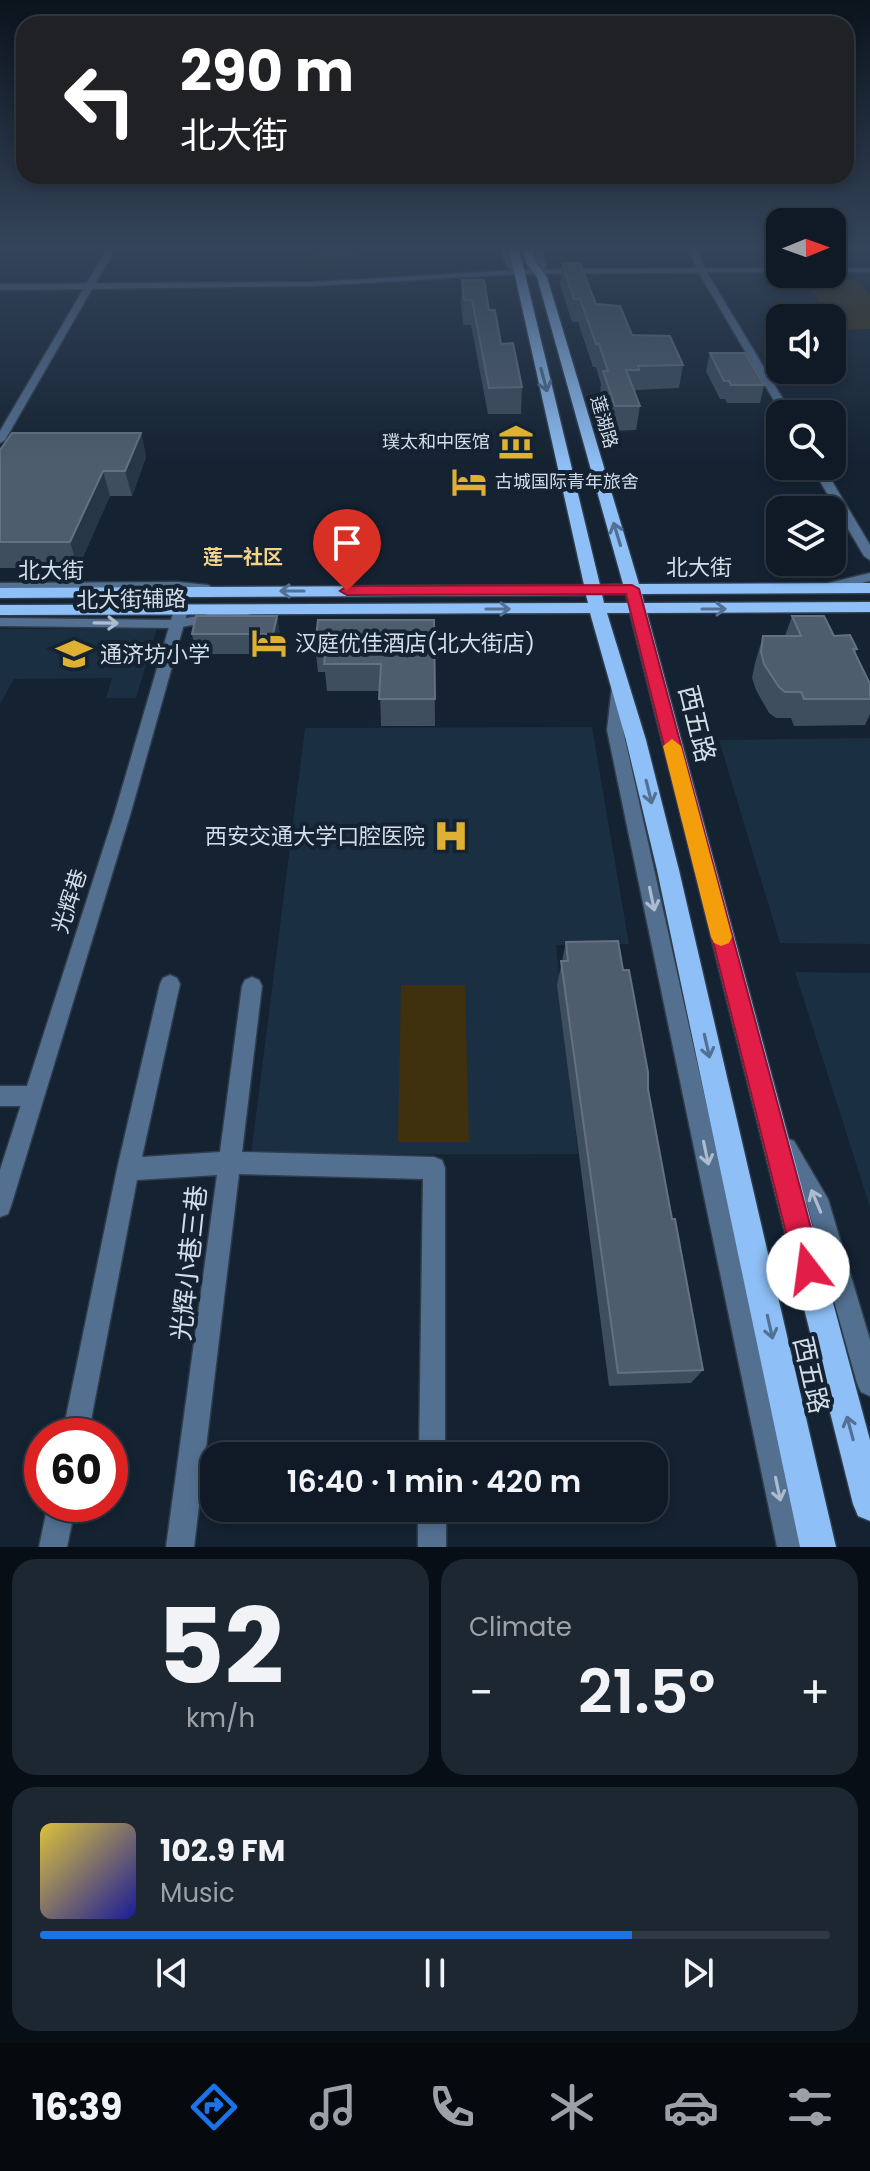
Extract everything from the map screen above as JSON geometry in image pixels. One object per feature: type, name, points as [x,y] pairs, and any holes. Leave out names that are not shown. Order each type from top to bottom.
[{"type":"main road","points":[[531,321],[596,599]]},
{"type":"main road","name":"莲湖路","points":[[554,321],[634,599]]},
{"type":"main road","name":"北大街","points":[[634,599],[870,588]]},
{"type":"main road","name":"北大街","points":[[0,590],[229,591],[870,607]]},
{"type":"main road","name":"北大街","points":[[0,610],[178,617],[262,609],[596,599]]},
{"type":"main road","name":"西五路","points":[[596,599],[668,870],[818,1547]]},
{"type":"main road","name":"西五路","points":[[634,599],[870,1504]]},
{"type":"street","points":[[0,440],[71,321]]},
{"type":"street","points":[[732,321],[779,400]]},
{"type":"street","points":[[825,480],[870,556]]},
{"type":"street","points":[[823,589],[870,577]]},
{"type":"street","name":"北大街辅路","points":[[0,622],[178,617]]},
{"type":"street","name":"光辉巷","points":[[0,1206],[123,812],[178,617]]},
{"type":"street","points":[[619,685],[615,730],[791,1547]]},
{"type":"street","points":[[79,1418],[128,1169],[170,984]]},
{"type":"street","name":"光辉小巷三巷","points":[[180,1547],[202,1402],[228,1163],[252,986]]},
{"type":"street","points":[[0,1096],[33,1096]]},
{"type":"street","points":[[769,1123],[817,1199],[870,1383]]},
{"type":"street","points":[[128,1169],[228,1163],[434,1168],[432,1442]]},
{"type":"street","points":[[53,1547],[58,1522]]},
{"type":"street","points":[[432,1522],[432,1547]]},
{"type":"shaded area","points":[[846,321],[870,321],[870,329],[846,330]]},
{"type":"shaded area","name":"通济坊小学","points":[[157,628],[136,698],[106,698],[112,678],[14,679],[0,704],[0,629]]},
{"type":"shaded area","name":"西安交通大学口腔医院","points":[[592,727],[629,944],[556,945],[578,1154],[251,1155],[305,728]]},
{"type":"shaded area","points":[[870,738],[870,944],[780,943],[719,740]]},
{"type":"shaded area","points":[[795,972],[870,973],[870,1207]]},
{"type":"shaded area","points":[[401,985],[465,985],[469,1142],[398,1142]]},
{"type":"building","points":[[476,321],[497,321],[501,344],[513,343],[522,387],[489,388]]},
{"type":"building","points":[[588,321],[626,321],[632,335],[670,336],[683,365],[638,366],[639,370],[626,370],[640,406],[615,406],[603,371],[608,371],[599,344],[596,344]]},
{"type":"building","points":[[710,353],[745,353],[764,385],[731,385],[729,381],[724,381]]},
{"type":"building","points":[[12,433],[141,433],[125,471],[103,471],[70,542],[0,542],[0,450]]},
{"type":"building","points":[[196,616],[277,616],[273,634],[192,634]]},
{"type":"building","points":[[792,616],[824,616],[834,636],[850,635],[857,649],[853,649],[870,684],[870,699],[804,699],[801,692],[785,692],[779,687],[764,664],[761,652],[763,636],[801,636]]},
{"type":"building","points":[[318,620],[434,620],[435,699],[379,699],[381,664],[324,664],[326,646],[315,646]]},
{"type":"building","points":[[618,941],[623,970],[629,970],[672,1219],[675,1219],[703,1370],[618,1373],[561,961],[568,961],[566,942]]},
{"type":"slow traffic","points":[[672,746],[721,937]]},
{"type":"place","name":"璞太和中医馆","points":[[516,442]]},
{"type":"place","name":"古城国际青年旅舍","points":[[469,482]]},
{"type":"place","name":"汉庭优佳酒店(北大街店)","points":[[269,643]]},
{"type":"place","name":"通济坊小学","points":[[74,654]]},
{"type":"place","name":"西安交通大学口腔医院","points":[[451,836]]},
{"type":"district","name":"莲一社区","points":[[243,557]]},
{"type":"route","points":[[347,591],[632,589],[808,1269]]}]
